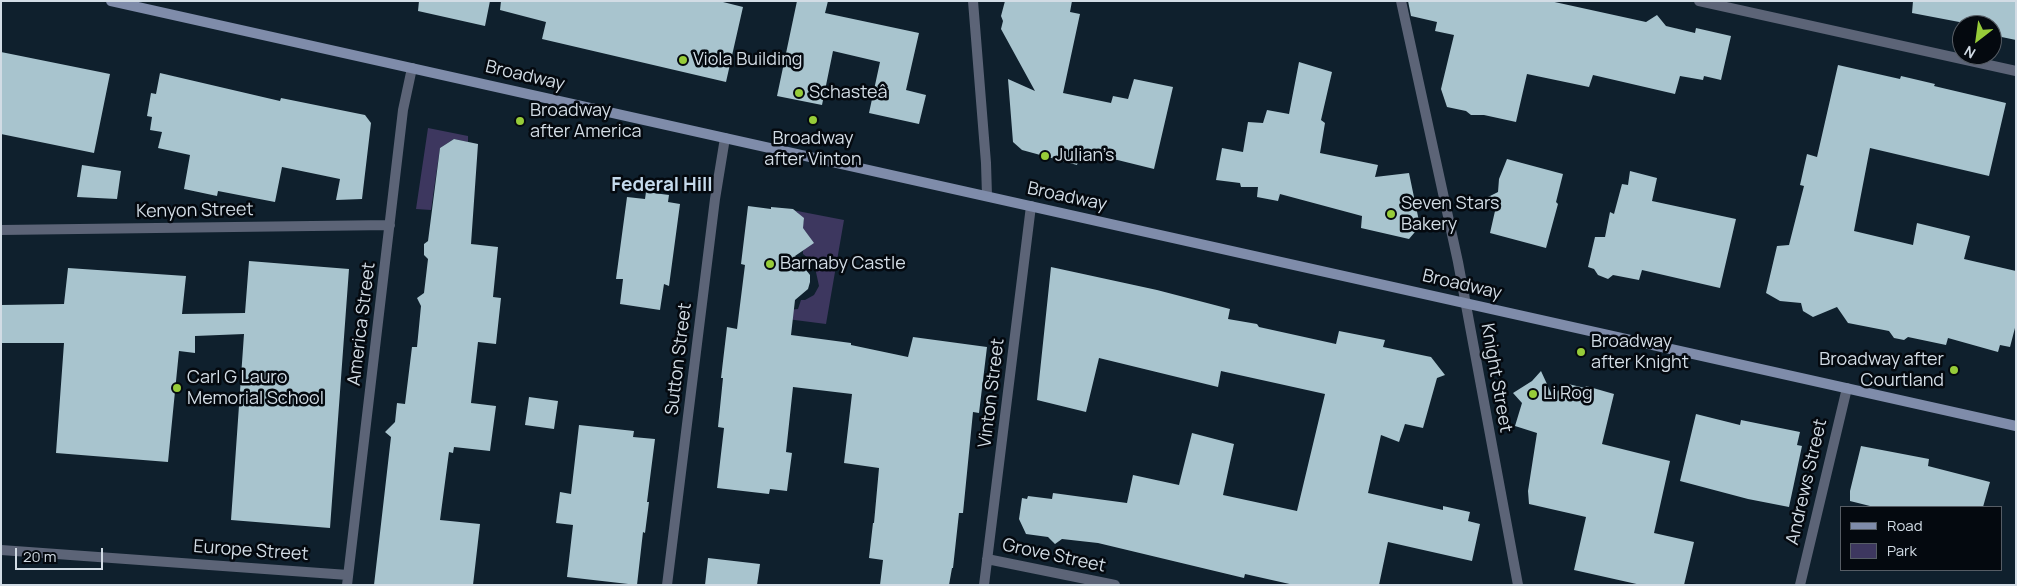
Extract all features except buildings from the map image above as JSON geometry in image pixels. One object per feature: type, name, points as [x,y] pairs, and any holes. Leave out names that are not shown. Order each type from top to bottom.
[{"type":"main road","name":"Broadway","points":[[111,1],[2016,426]]},
{"type":"street","points":[[973,1],[987,196]]},
{"type":"street","name":"Knight Street","points":[[1401,1],[1465,303],[1518,585]]},
{"type":"street","points":[[1699,1],[2016,71]]},
{"type":"street","name":"America Street","points":[[347,580],[403,110],[412,68]]},
{"type":"street","name":"Sutton Street","points":[[667,585],[715,199],[725,138]]},
{"type":"street","name":"Vinton Street","points":[[984,585],[1031,206]]},
{"type":"street","name":"Kenyon Street","points":[[1,230],[390,225]]},
{"type":"street","name":"Andrews Street","points":[[1800,585],[1847,388]]},
{"type":"street","name":"Europe Street","points":[[1,550],[347,580]]},
{"type":"street","name":"Grove Street","points":[[987,559],[1115,585]]},
{"type":"green space","points":[[428,128],[468,136],[468,142],[454,139],[440,148],[431,210],[416,209]]},
{"type":"green space","points":[[787,209],[844,220],[826,324],[787,319],[788,310],[798,309],[801,300],[814,295],[819,286],[814,263],[803,254],[810,238],[805,231],[801,231],[804,220],[797,212]]},
{"type":"place","name":"Viola Building","points":[[683,60]]},
{"type":"place","name":"Schasteâ","points":[[799,93]]},
{"type":"place","name":"Broadway after Vinton","points":[[813,120]]},
{"type":"place","name":"Broadway after America","points":[[520,121]]},
{"type":"place","name":"Julian’s","points":[[1045,156]]},
{"type":"place","name":"Seven Stars Bakery","points":[[1391,214]]},
{"type":"place","name":"Barnaby Castle","points":[[770,264]]},
{"type":"place","name":"Broadway after Knight","points":[[1581,352]]},
{"type":"place","name":"Broadway after Courtland","points":[[1954,370]]},
{"type":"place","name":"Carl G Lauro Memorial School","points":[[177,388]]},
{"type":"place","name":"Li Rog","points":[[1533,394]]},
{"type":"district","name":"Federal Hill","points":[[662,186]]}]
